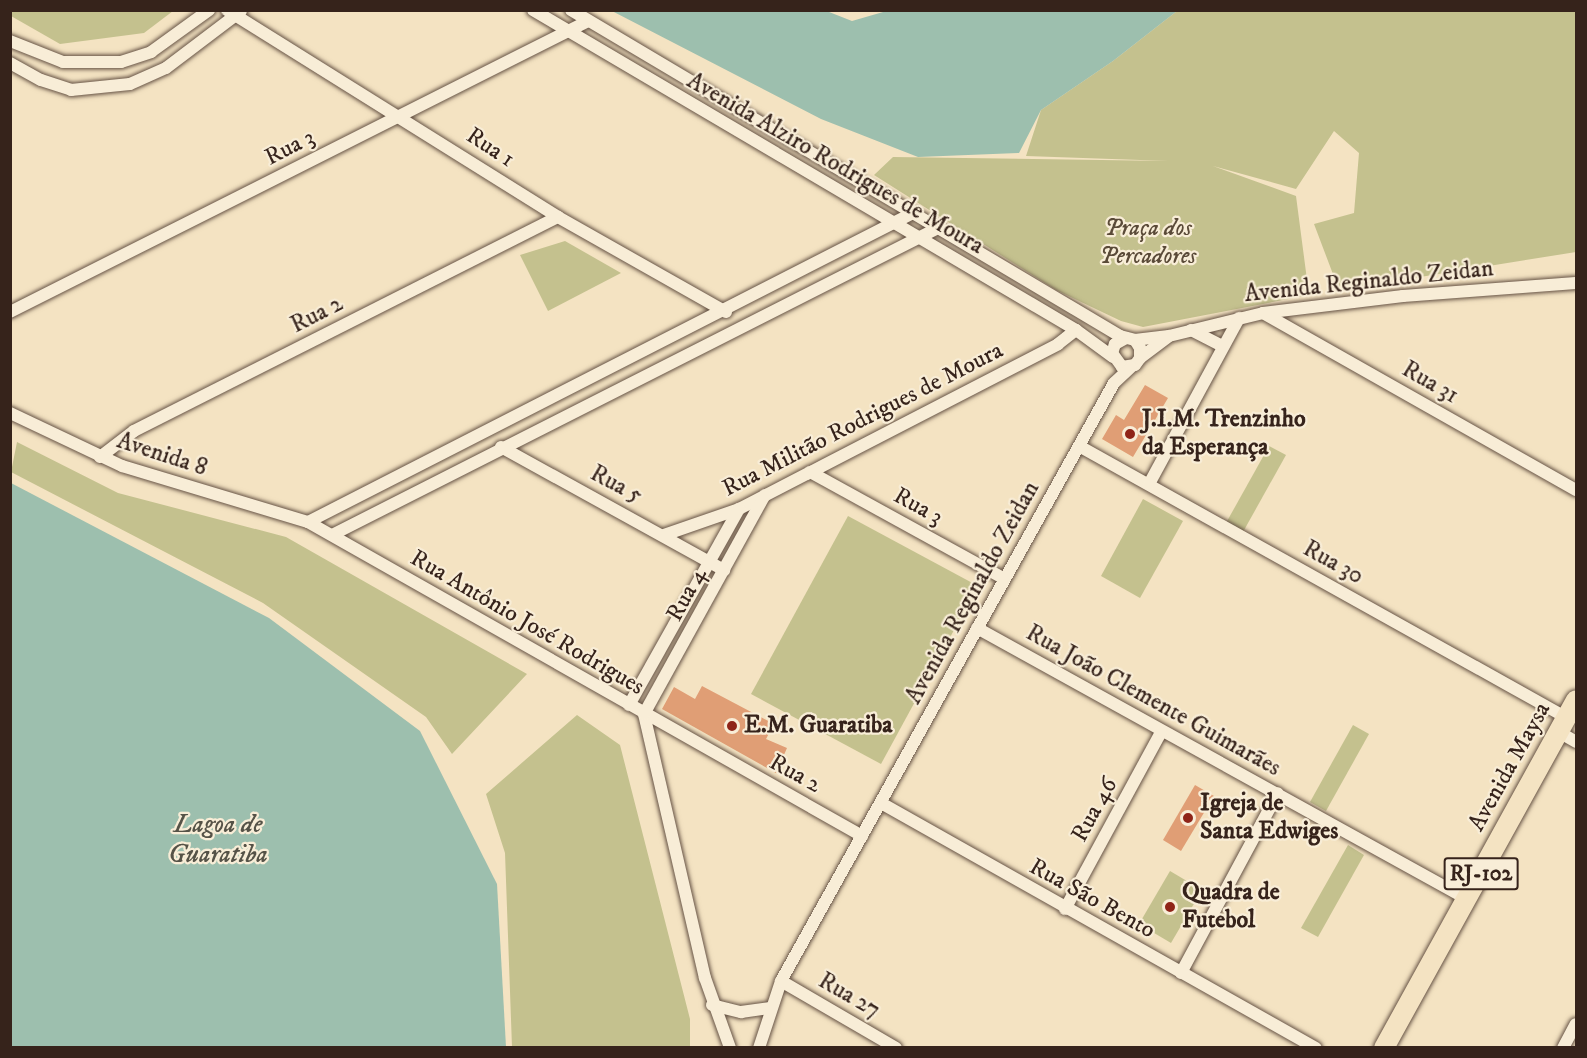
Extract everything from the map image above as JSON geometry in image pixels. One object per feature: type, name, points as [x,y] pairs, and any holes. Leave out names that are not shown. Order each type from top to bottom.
[{"type":"main road","name":"Avenida Maysa","points":[[1384,1047],[1576,700]]},
{"type":"street","points":[[10,41],[63,62],[121,62],[151,52],[209,10]]},
{"type":"street","name":"Avenida Alziro Rodrigues de Moura","points":[[533,10],[1076,330],[1114,359]]},
{"type":"street","name":"Avenida Alziro Rodrigues de Moura","points":[[571,10],[1130,339]]},
{"type":"street","points":[[10,63],[41,80],[71,90],[130,84],[166,68],[234,12]]},
{"type":"street","name":"Rua 1","points":[[234,12],[558,217],[726,312]]},
{"type":"street","name":"Rua 3","points":[[10,312],[588,21]]},
{"type":"street","points":[[861,204],[876,190]]},
{"type":"street","points":[[308,522],[726,312],[914,213]]},
{"type":"street","name":"Rua 2","points":[[100,457],[134,431],[558,217]]},
{"type":"street","points":[[332,535],[501,447],[938,228]]},
{"type":"street","name":"Avenida Reginaldo Zeidan","points":[[1130,339],[1169,336],[1263,313],[1403,296],[1576,283]]},
{"type":"street","points":[[1063,323],[1073,307]]},
{"type":"street","name":"Rua 31","points":[[1263,313],[1576,490]]},
{"type":"street","points":[[1149,484],[1239,318]]},
{"type":"street","name":"Rua Militão Rodrigues de Moura","points":[[664,535],[740,509],[1058,344],[1076,330]]},
{"type":"street","points":[[1191,330],[1224,346]]},
{"type":"street","name":"Avenida Reginaldo Zeidan","points":[[759,1047],[770,1008],[781,981],[1114,383],[1140,358],[1169,336]]},
{"type":"street","points":[[1131,367],[1114,359],[1115,344],[1130,339],[1140,348],[1140,358]]},
{"type":"street","name":"Avenida Reginaldo Zeidan","points":[[1114,359],[1114,383]]},
{"type":"street","name":"Avenida 8","points":[[10,413],[100,457],[308,522]]},
{"type":"street","name":"Rua 30","points":[[1079,446],[1149,484],[1563,725],[1576,742]]},
{"type":"street","name":"Rua 5","points":[[501,447],[724,570]]},
{"type":"street","name":"Rua 3","points":[[810,472],[1005,579]]},
{"type":"street","name":"Rua 4","points":[[644,714],[765,495]]},
{"type":"street","name":"Rua 4","points":[[629,705],[740,509]]},
{"type":"street","name":"Rua Antônio José Rodrigues","points":[[308,522],[644,714],[712,1005],[730,1047]]},
{"type":"street","name":"Rua João Clemente Guimarães","points":[[977,628],[1161,732],[1278,793],[1467,899]]},
{"type":"street","name":"Rua 2","points":[[644,714],[862,836]]},
{"type":"street","name":"Rua 46","points":[[1065,909],[1161,732]]},
{"type":"street","points":[[1181,973],[1278,793]]},
{"type":"street","name":"Rua São Bento","points":[[881,803],[1065,909],[1316,1047]]},
{"type":"street","name":"Rua 27","points":[[781,981],[876,1042],[896,1047]]},
{"type":"street","points":[[712,1005],[741,1012],[770,1008]]},
{"type":"street","points":[[1563,1047],[1576,1024]]},
{"type":"green space","points":[[11,10],[173,11],[144,33],[60,44],[11,16]]},
{"type":"green space","name":"Praça dos Percadores","points":[[1177,11],[1576,11],[1576,252],[1339,290],[1314,224],[1354,213],[1359,153],[1334,131],[1296,189],[1213,166],[1296,196],[1309,295],[1143,327],[1121,321],[1056,290],[874,175],[893,157],[1169,161],[1026,156],[1041,110],[1113,61]]},
{"type":"green space","points":[[565,241],[621,273],[548,311],[520,255]]},
{"type":"green space","points":[[17,442],[118,493],[286,537],[527,674],[452,754],[426,717],[263,603],[11,472]]},
{"type":"green space","points":[[1269,446],[1286,455],[1243,532],[1226,523]]},
{"type":"green space","points":[[1143,499],[1183,521],[1140,598],[1101,576]]},
{"type":"green space","points":[[848,516],[978,586],[881,764],[751,694]]},
{"type":"green space","points":[[577,715],[620,745],[690,1019],[690,1047],[512,1047],[505,853],[486,794]]},
{"type":"green space","points":[[1353,725],[1369,734],[1326,811],[1310,802]]},
{"type":"green space","points":[[1348,845],[1364,855],[1318,937],[1301,928]]},
{"type":"green space","name":"Quadra de Futebol","points":[[1170,871],[1202,890],[1171,943],[1139,924]]},
{"type":"water","points":[[824,10],[852,21],[890,10],[1177,11],[1113,61],[1041,110],[1019,153],[918,157],[821,119],[612,11]]},
{"type":"water","name":"Lagoa de Guaratiba","points":[[11,483],[269,618],[420,731],[497,884],[506,1047],[11,1047]]},
{"type":"building","points":[[1145,385],[1168,398],[1133,457],[1102,439],[1116,415],[1124,420]]},
{"type":"building","points":[[702,686],[774,724],[766,739],[787,748],[776,773],[662,709],[674,687],[695,699]]},
{"type":"building","name":"Igreja de Santa Edwiges","points":[[1195,785],[1214,796],[1181,851],[1163,840]]},
{"type":"place","name":"J.I.M. Trenzinho da Esperança","points":[[1130,434]]},
{"type":"place","name":"E.M. Guaratiba","points":[[732,726]]},
{"type":"place","name":"Igreja de Santa Edwiges","points":[[1188,818]]},
{"type":"place","name":"Quadra de Futebol","points":[[1170,907]]}]
